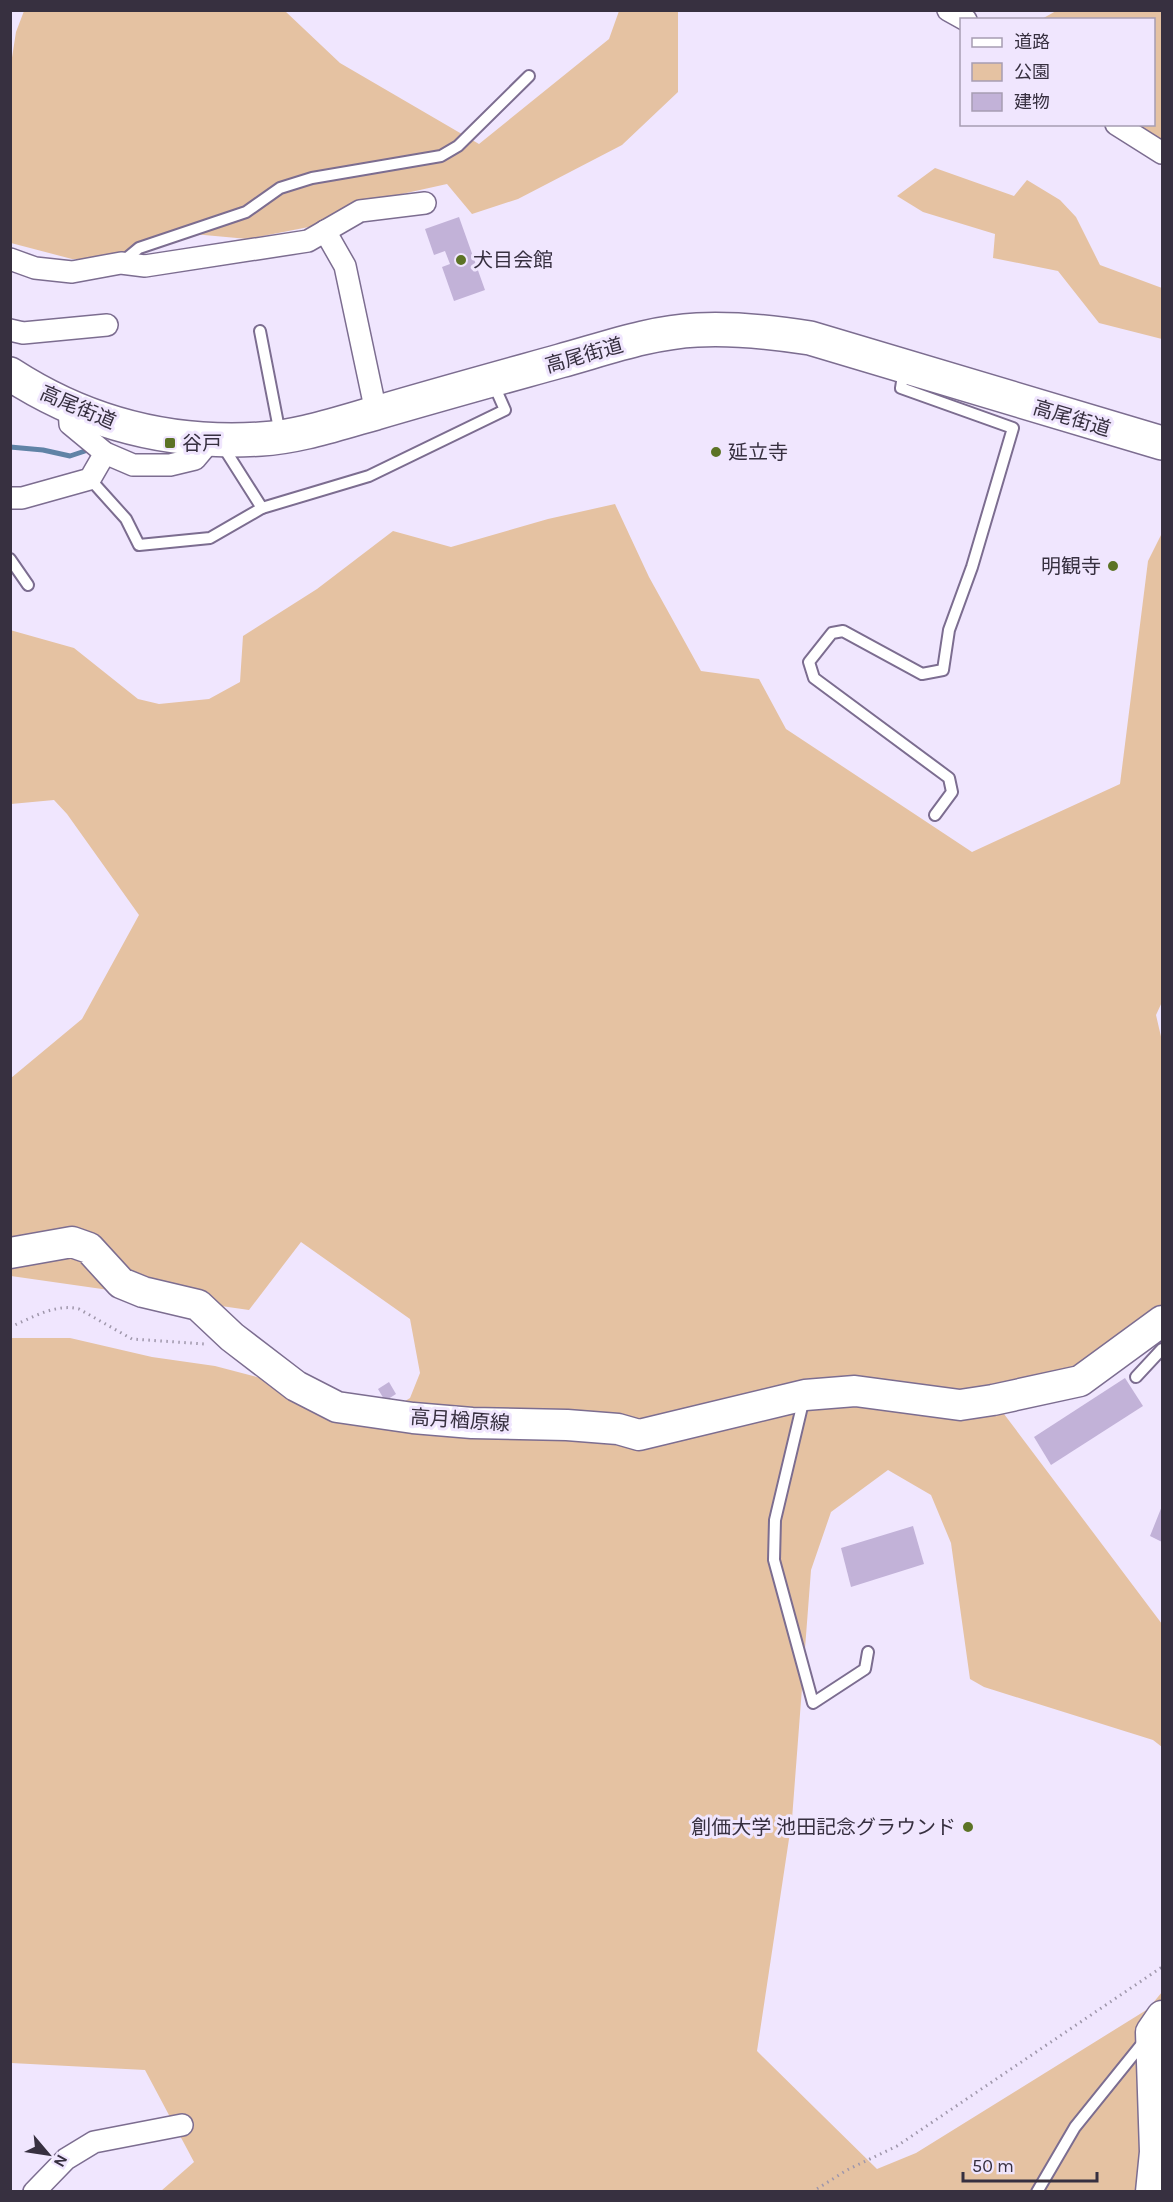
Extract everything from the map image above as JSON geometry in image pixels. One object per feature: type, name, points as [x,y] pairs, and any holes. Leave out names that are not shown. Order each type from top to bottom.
[{"type":"main road","name":"高尾街道","points":[[10,374],[69,408],[113,424],[167,435],[215,440],[263,439],[376,412],[637,340],[695,330],[751,329],[810,338],[1162,443]]},
{"type":"main road","name":"高月楢原線","points":[[10,1253],[61,1243],[79,1244],[97,1254],[121,1283],[143,1292],[198,1305],[232,1337],[316,1398],[337,1407],[414,1418],[472,1423],[567,1425],[618,1429],[639,1435],[805,1395],[855,1391],[960,1405],[1080,1381],[1162,1320]]},
{"type":"main road","points":[[1151,2192],[1155,2152],[1157,2024]]},
{"type":"street","points":[[948,10],[962,18]]},
{"type":"street","points":[[1119,126],[1162,153]]},
{"type":"street","points":[[10,259],[35,268],[72,272],[121,263],[145,266],[308,241],[360,211],[425,202]]},
{"type":"street","points":[[325,231],[345,266],[376,412]]},
{"type":"street","points":[[10,330],[23,333],[107,325]]},
{"type":"street","points":[[69,408],[70,424],[105,453],[133,465],[170,465],[195,459],[215,440]]},
{"type":"street","points":[[10,498],[22,498],[90,479],[105,453]]},
{"type":"street","points":[[34,2192],[66,2158],[94,2142],[182,2125]]},
{"type":"lane","points":[[121,263],[139,248],[246,212],[279,188],[312,178],[441,156],[458,146],[529,76]]},
{"type":"lane","points":[[260,331],[280,436]]},
{"type":"lane","points":[[905,365],[901,388],[1013,428],[972,567],[949,630],[943,670],[922,674],[843,631],[832,633],[809,662],[814,678],[949,778],[952,792],[935,815]]},
{"type":"lane","points":[[90,479],[126,519],[139,545],[210,538],[262,508],[369,476],[505,410],[491,380]]},
{"type":"lane","points":[[215,440],[262,508]]},
{"type":"lane","points":[[10,559],[28,585]]},
{"type":"lane","points":[[1136,1377],[1162,1348]]},
{"type":"lane","points":[[805,1395],[775,1520],[773,1540],[774,1560],[813,1703],[865,1669],[868,1652]]},
{"type":"lane","points":[[1037,2192],[1070,2134],[1157,2024]]},
{"type":"path","points":[[10,1327],[60,1307],[71,1307],[79,1309],[132,1339],[151,1342],[215,1344],[232,1337]]},
{"type":"path","points":[[812,2192],[847,2170],[897,2146],[1162,1967]]},
{"type":"green space","points":[[24,11],[285,11],[340,63],[479,144],[609,39],[619,11],[678,11],[678,92],[622,145],[518,199],[472,214],[447,184],[361,203],[329,223],[248,239],[182,233],[119,260],[72,259],[11,243],[11,64],[16,32]]},
{"type":"green space","points":[[1056,11],[1162,11],[1162,150],[1108,126],[1155,126],[1155,18],[1044,18]]},
{"type":"green space","points":[[935,168],[1014,196],[1027,180],[1060,200],[1076,217],[1100,265],[1162,288],[1162,339],[1099,323],[1058,271],[993,258],[995,234],[923,212],[897,196]]},
{"type":"green space","points":[[615,504],[649,577],[701,671],[759,679],[786,729],[972,852],[1120,784],[1148,561],[1162,533],[1162,1002],[1156,1015],[1162,1041],[1162,1333],[1097,1386],[1004,1414],[1162,1624],[1162,1747],[1153,1740],[984,1687],[970,1679],[951,1543],[931,1495],[888,1470],[831,1512],[811,1570],[792,1819],[757,2051],[877,2169],[916,2153],[1148,2009],[1162,1992],[1162,2191],[161,2191],[194,2162],[145,2070],[11,2063],[11,1338],[70,1338],[152,1357],[215,1366],[302,1389],[372,1422],[410,1398],[420,1373],[410,1319],[301,1242],[249,1310],[11,1276],[11,1078],[82,1019],[139,915],[67,814],[54,800],[11,804],[10,630],[74,648],[138,699],[159,704],[209,699],[240,682],[243,636],[317,589],[393,531],[451,547],[548,519]]},
{"type":"building","name":"犬目会館","points":[[459,217],[485,290],[454,301],[442,267],[450,264],[445,251],[434,255],[425,229]]},
{"type":"building","points":[[1125,1378],[1143,1406],[1051,1465],[1034,1437]]},
{"type":"building","points":[[389,1382],[396,1394],[385,1401],[378,1389]]},
{"type":"building","points":[[1162,1506],[1162,1542],[1150,1536]]},
{"type":"building","points":[[913,1526],[924,1564],[851,1587],[841,1548]]},
{"type":"waterway","points":[[10,447],[43,450],[70,456],[88,450]]},
{"type":"place","name":"犬目会館","points":[[461,260]]},
{"type":"place","name":"谷戸","points":[[170,443]]},
{"type":"place","name":"延立寺","points":[[716,452]]},
{"type":"place","name":"明観寺","points":[[1113,566]]},
{"type":"place","name":"創価大学 池田記念グラウンド","points":[[968,1827]]}]
